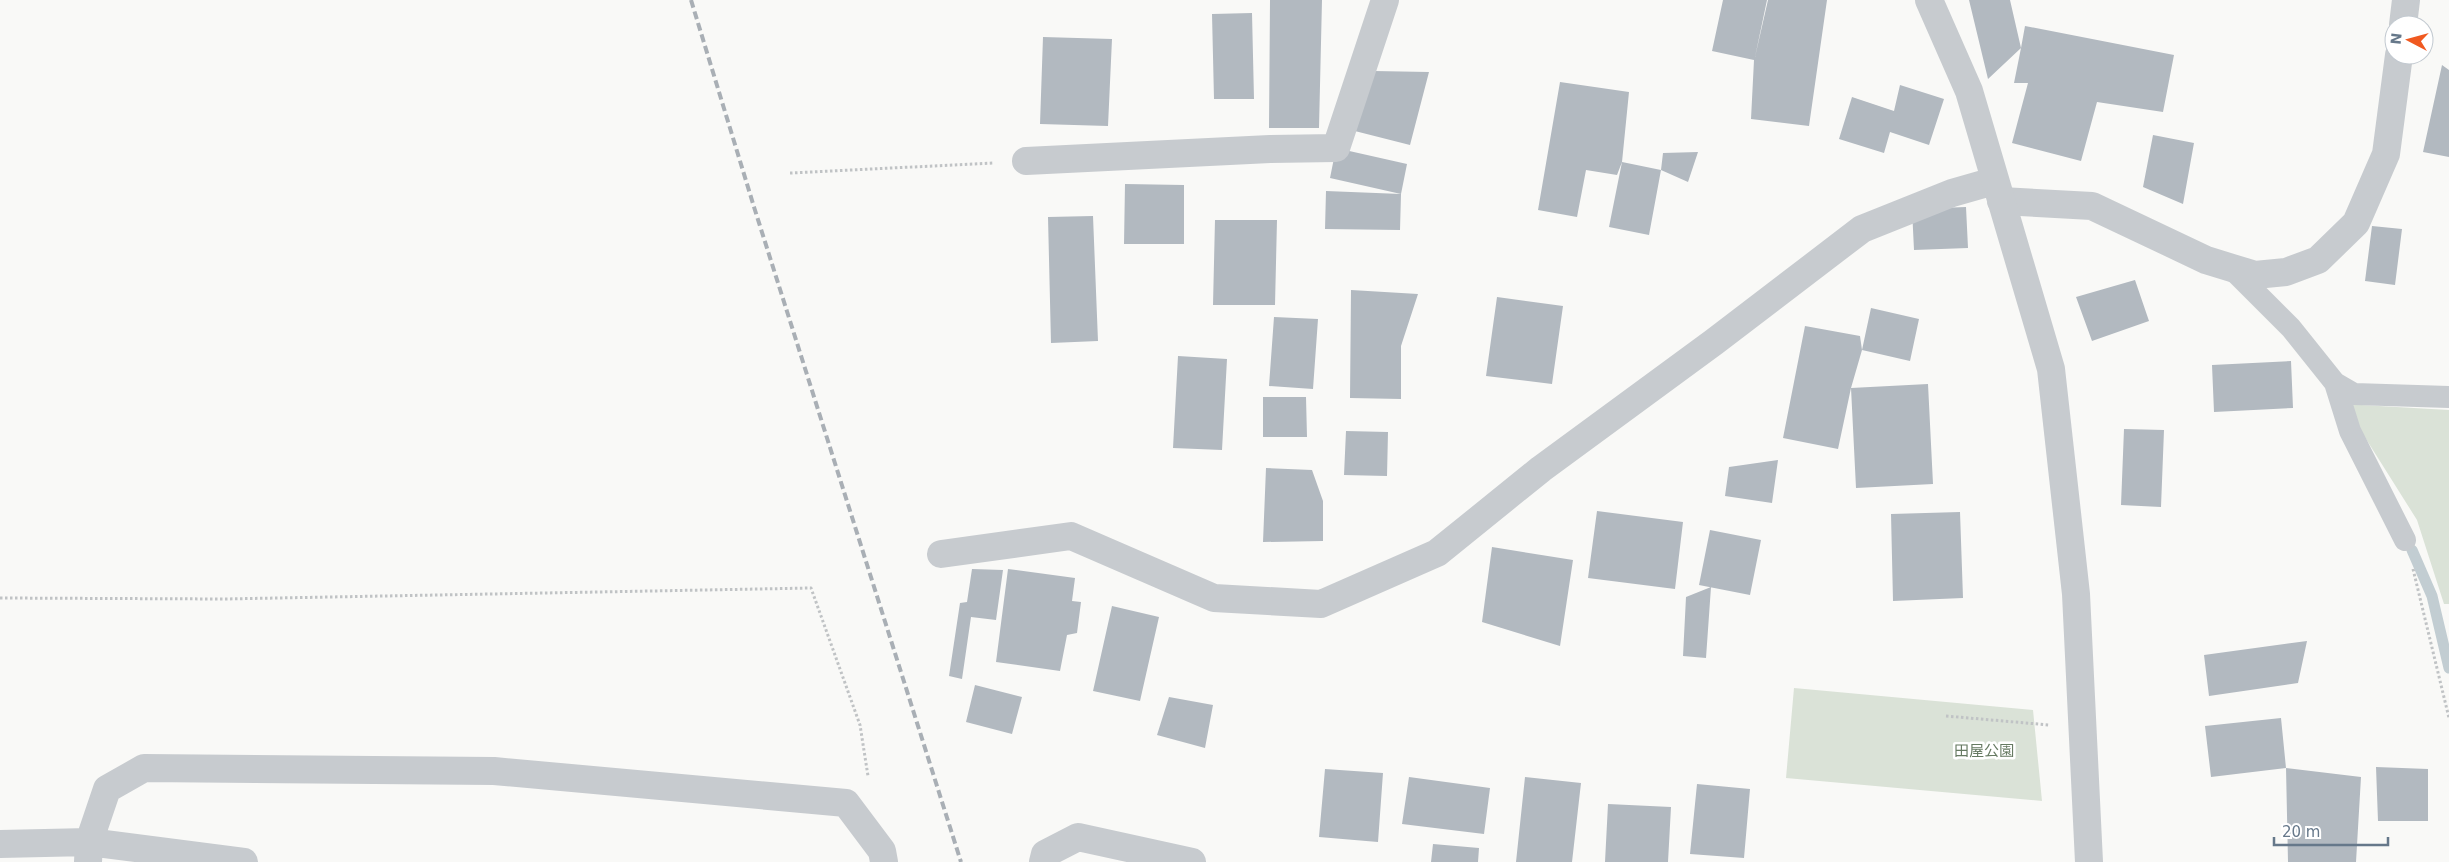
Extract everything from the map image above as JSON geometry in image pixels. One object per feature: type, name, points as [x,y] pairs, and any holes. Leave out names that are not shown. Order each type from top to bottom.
[{"type":"street","points":[[1026,161],[1260,149],[1336,148],[1385,0]]},
{"type":"street","points":[[1929,0],[1968,91],[2050,370],[2076,594],[2089,862]]},
{"type":"street","points":[[2404,15],[2406,0]]},
{"type":"street","points":[[941,554],[1072,536],[1214,598],[1321,604],[1437,553],[1541,469],[1714,342],[1862,229],[1952,193],[1998,191],[2092,206],[2206,260],[2255,274],[2286,272],[2318,260],[2356,223],[2386,154],[2398,65]]},
{"type":"street","points":[[95,850],[108,789],[144,768],[494,772],[846,803],[882,851],[884,862]]},
{"type":"street","points":[[1043,862],[1045,854],[1078,837],[1192,862]]},
{"type":"street","points":[[0,844],[244,862]]},
{"type":"lane","points":[[2231,268],[2291,328],[2335,383],[2354,394],[2449,398]]},
{"type":"lane","points":[[2335,383],[2350,431],[2405,540]]},
{"type":"path","points":[[790,173],[1026,161]]},
{"type":"path","points":[[2405,540],[2424,607],[2449,718]]},
{"type":"path","points":[[0,598],[233,599],[811,588],[860,725],[869,782]]},
{"type":"path","points":[[1946,716],[2082,728]]},
{"type":"green space","points":[[2344,404],[2449,410],[2449,604],[2444,604],[2417,520]]},
{"type":"green space","name":"田屋公園","points":[[1794,688],[2033,710],[2042,801],[1786,778]]},
{"type":"building","points":[[1270,0],[1322,0],[1319,128],[1269,128]]},
{"type":"building","points":[[1723,0],[1767,0],[1755,57],[1768,0],[1827,0],[1809,126],[1751,119],[1754,60],[1712,51]]},
{"type":"building","points":[[1969,0],[2010,0],[2021,48],[1988,79]]},
{"type":"building","points":[[1252,13],[1254,99],[1214,99],[1212,14]]},
{"type":"building","points":[[2025,26],[2174,55],[2163,112],[2097,102],[2081,161],[2012,143],[2028,83],[2014,83]]},
{"type":"building","points":[[1043,37],[1112,39],[1108,126],[1040,124]]},
{"type":"building","points":[[2442,65],[2449,70],[2449,157],[2423,152]]},
{"type":"building","points":[[1374,71],[1429,72],[1410,145],[1343,128]]},
{"type":"building","points":[[1560,82],[1629,92],[1622,162],[1617,175],[1586,170],[1577,217],[1538,210]]},
{"type":"building","points":[[1900,85],[1944,99],[1929,145],[1890,132],[1884,153],[1839,139],[1852,97],[1894,111]]},
{"type":"building","points":[[2153,135],[2194,143],[2183,204],[2143,187]]},
{"type":"building","points":[[1336,148],[1407,164],[1401,194],[1330,178]]},
{"type":"building","points":[[1698,152],[1688,182],[1661,170],[1663,153]]},
{"type":"building","points":[[1622,162],[1661,170],[1649,235],[1609,227]]},
{"type":"building","points":[[1125,184],[1184,185],[1184,244],[1124,244]]},
{"type":"building","points":[[1326,191],[1401,194],[1400,230],[1325,229]]},
{"type":"building","points":[[1966,207],[1968,248],[1914,250],[1912,209]]},
{"type":"building","points":[[1093,216],[1098,341],[1051,343],[1048,217]]},
{"type":"building","points":[[1215,220],[1277,220],[1275,305],[1213,305]]},
{"type":"building","points":[[2372,226],[2402,229],[2395,285],[2365,281]]},
{"type":"building","points":[[2135,280],[2149,321],[2092,341],[2076,297]]},
{"type":"building","points":[[1351,290],[1418,294],[1401,346],[1401,399],[1350,398]]},
{"type":"building","points":[[1497,297],[1563,306],[1552,384],[1486,376]]},
{"type":"building","points":[[1871,308],[1919,319],[1910,361],[1862,350]]},
{"type":"building","points":[[1274,317],[1318,319],[1313,389],[1269,386]]},
{"type":"building","points":[[1805,326],[1860,336],[1862,350],[1851,388],[1838,449],[1783,438]]},
{"type":"building","points":[[1178,356],[1227,359],[1222,450],[1173,448]]},
{"type":"building","points":[[2291,361],[2293,408],[2214,412],[2212,365]]},
{"type":"building","points":[[1928,384],[1933,484],[1856,488],[1851,388]]},
{"type":"building","points":[[1263,397],[1306,397],[1307,437],[1263,437]]},
{"type":"building","points":[[2124,429],[2164,430],[2161,507],[2121,505]]},
{"type":"building","points":[[1346,431],[1388,432],[1387,476],[1344,475]]},
{"type":"building","points":[[1778,460],[1772,503],[1725,496],[1729,467]]},
{"type":"building","points":[[1266,468],[1312,470],[1323,501],[1323,541],[1263,542]]},
{"type":"building","points":[[1597,511],[1683,522],[1675,589],[1588,578]]},
{"type":"building","points":[[1960,512],[1963,598],[1893,601],[1891,514]]},
{"type":"building","points":[[1710,530],[1761,540],[1750,595],[1699,585]]},
{"type":"building","points":[[1492,547],[1573,560],[1560,646],[1482,622]]},
{"type":"building","points":[[972,569],[1003,570],[996,620],[971,617],[962,679],[949,676],[960,603],[967,602]]},
{"type":"building","points":[[1008,569],[1075,578],[1072,601],[1081,602],[1077,633],[1067,635],[1060,671],[996,662]]},
{"type":"building","points":[[1711,587],[1706,658],[1683,656],[1686,597]]},
{"type":"building","points":[[1112,606],[1159,617],[1140,701],[1093,691]]},
{"type":"building","points":[[2307,641],[2298,683],[2209,696],[2204,655]]},
{"type":"building","points":[[975,685],[1022,697],[1012,734],[966,722]]},
{"type":"building","points":[[1169,697],[1213,705],[1205,748],[1157,735]]},
{"type":"building","points":[[2281,718],[2286,768],[2211,777],[2205,726]]},
{"type":"building","points":[[2376,767],[2428,769],[2428,821],[2378,821]]},
{"type":"building","points":[[2286,768],[2361,777],[2356,862],[2288,862]]},
{"type":"building","points":[[1325,769],[1383,773],[1378,842],[1319,837]]},
{"type":"building","points":[[1409,777],[1490,788],[1484,834],[1402,824]]},
{"type":"building","points":[[1525,777],[1581,783],[1572,862],[1516,862]]},
{"type":"building","points":[[1697,784],[1750,789],[1744,858],[1690,854]]},
{"type":"building","points":[[1608,804],[1671,807],[1668,862],[1605,862]]},
{"type":"building","points":[[1433,844],[1479,848],[1478,862],[1431,862]]},
{"type":"waterway","points":[[2412,550],[2432,596],[2449,668]]},
{"type":"railway","points":[[691,0],[754,207],[961,862]]}]
